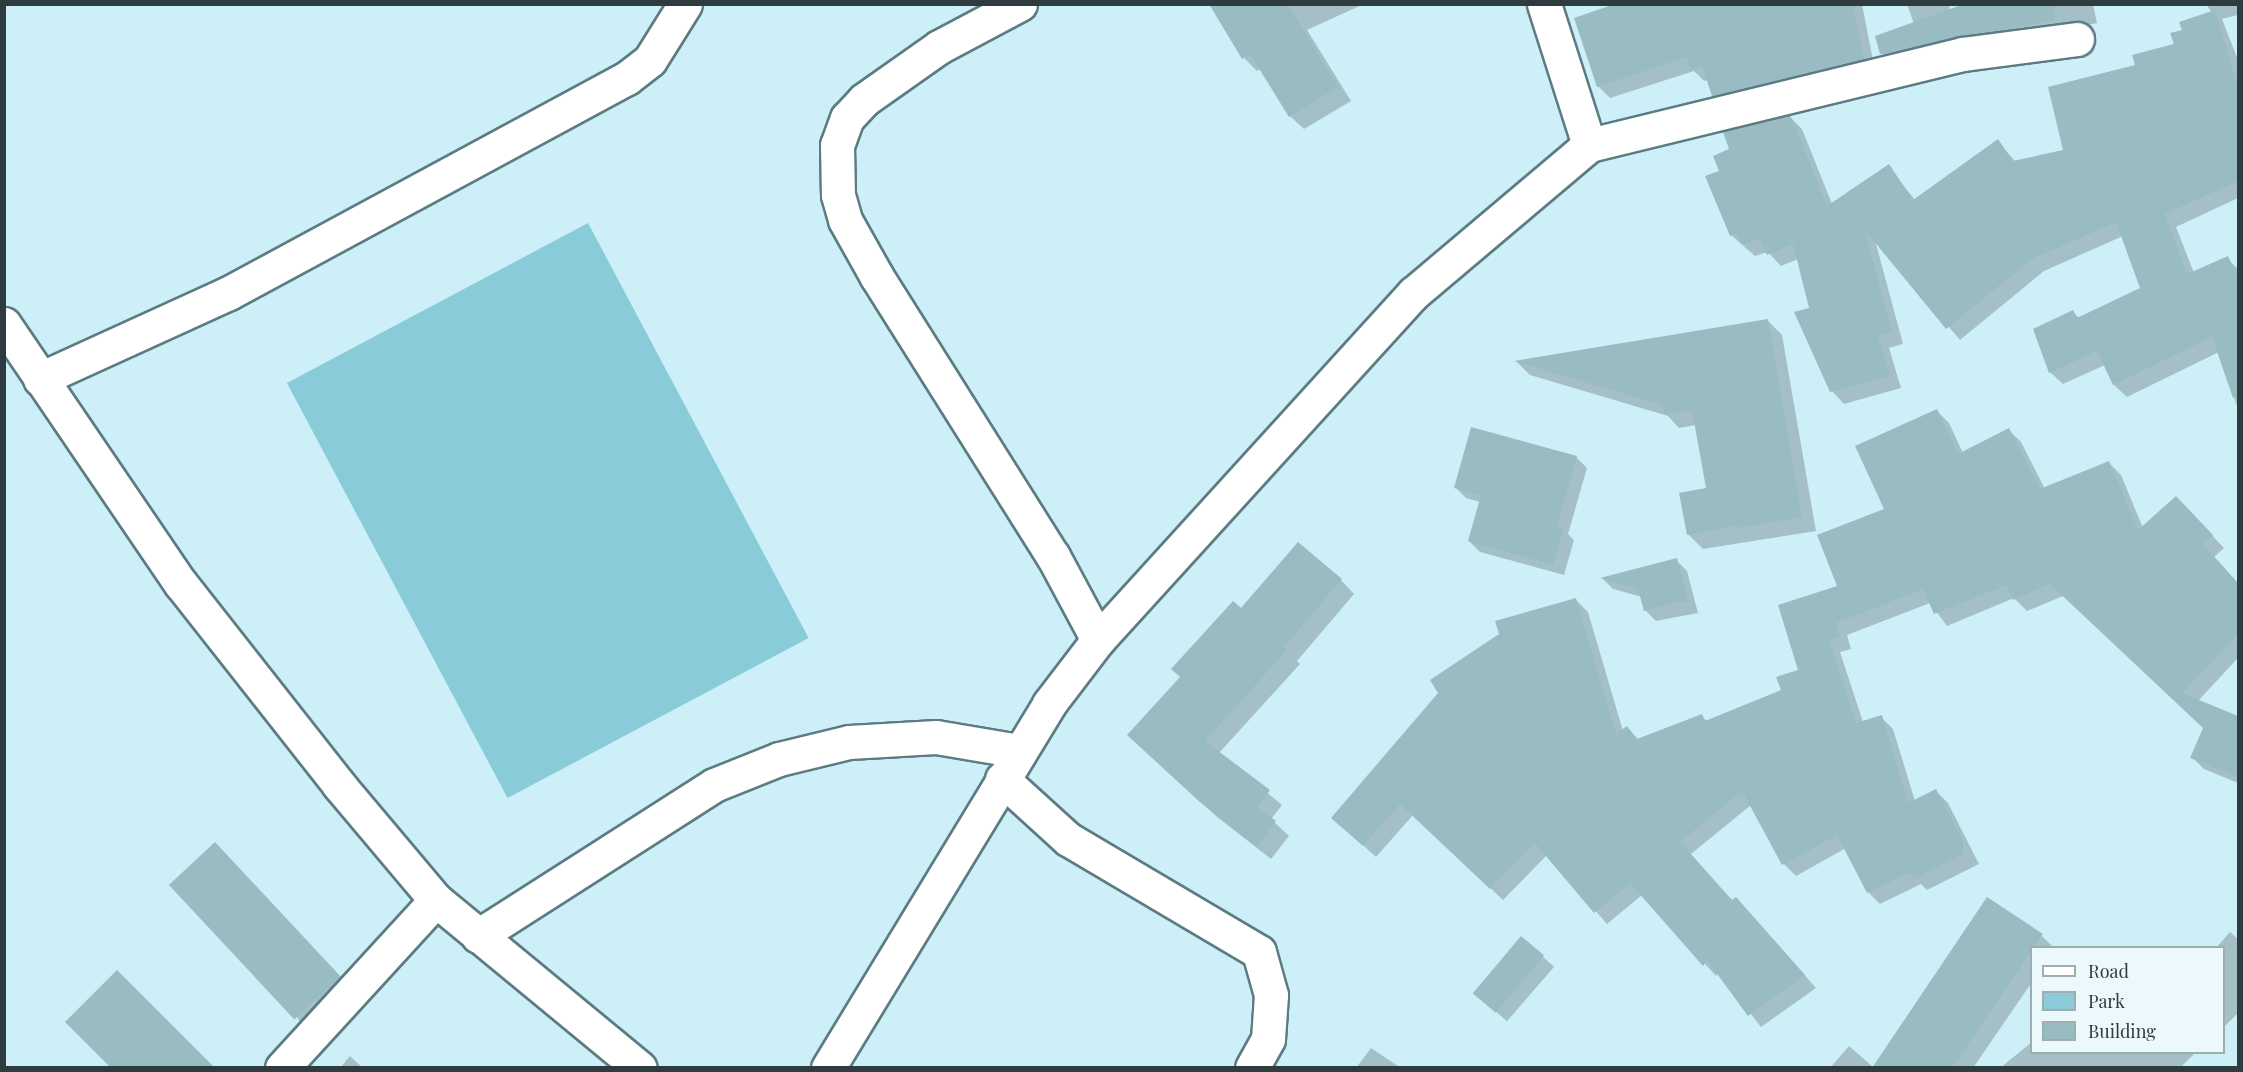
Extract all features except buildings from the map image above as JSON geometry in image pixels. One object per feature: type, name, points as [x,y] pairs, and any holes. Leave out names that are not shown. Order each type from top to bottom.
[{"type":"street","points":[[40,379],[229,293],[627,78],[650,60],[685,4]]},
{"type":"street","points":[[1020,4],[939,47],[864,100],[847,118],[837,145],[838,195],[845,220],[877,277],[1053,556],[1098,640]]},
{"type":"street","points":[[1544,4],[1588,145]]},
{"type":"street","points":[[828,1068],[1019,751],[1049,704],[1098,640],[1414,293],[1588,145],[1963,54],[2077,39]]},
{"type":"street","points":[[4,324],[181,584],[339,786],[436,900],[640,1068]]},
{"type":"street","points":[[478,936],[714,785],[778,759],[849,742],[936,737],[1019,751]]},
{"type":"street","points":[[1002,778],[1068,839],[1259,952],[1271,995],[1268,1039],[1252,1068]]},
{"type":"street","points":[[282,1068],[436,900]]},
{"type":"green space","points":[[588,223],[809,638],[508,798],[287,383]]}]
